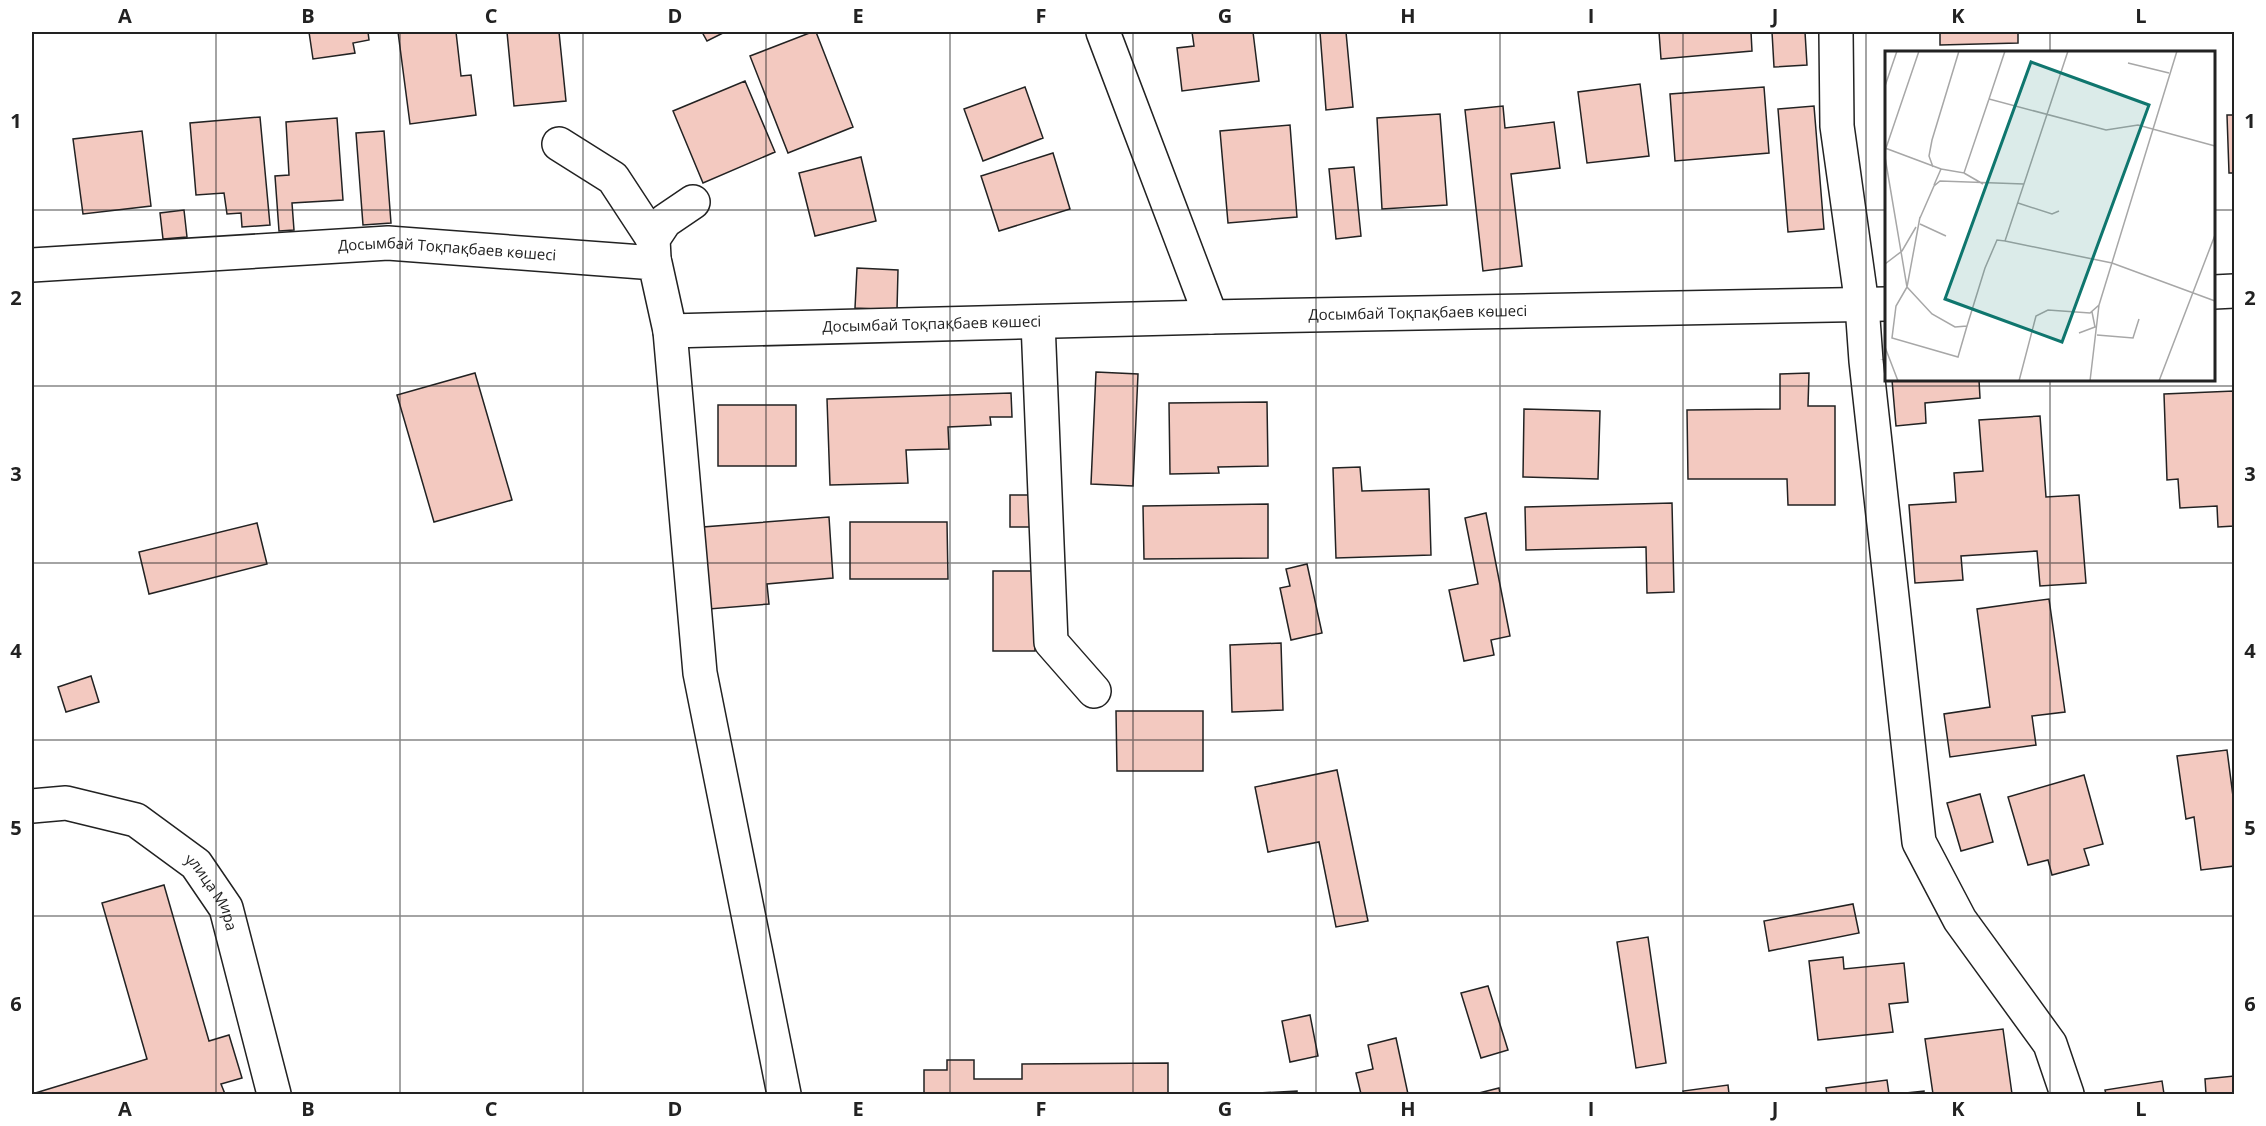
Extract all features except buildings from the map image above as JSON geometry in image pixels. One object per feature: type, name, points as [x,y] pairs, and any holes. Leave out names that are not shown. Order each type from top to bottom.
[{"type":"street","points":[[1104,32],[1211,317]]},
{"type":"street","points":[[1836,32],[1837,126],[1874,304],[1866,361],[1919,842],[1960,920],[2050,1044],[2067,1095]]},
{"type":"street","points":[[559,144],[613,177],[654,251],[670,331],[700,673],[784,1095]]},
{"type":"street","points":[[654,251],[665,221],[693,202]]},
{"type":"street","name":"Досымбай Тоқпақбаев көшесі","points":[[32,265],[388,243],[654,251]]},
{"type":"street","points":[[2215,292],[2235,291]]},
{"type":"street","name":"Досымбай Тоқпақбаев көшесі","points":[[670,331],[1211,317],[1874,304]]},
{"type":"street","points":[[1038,322],[1051,642],[1094,691]]},
{"type":"street","name":"улица Мира","points":[[32,806],[66,803],[136,820],[196,864],[226,908],[274,1095]]}]
